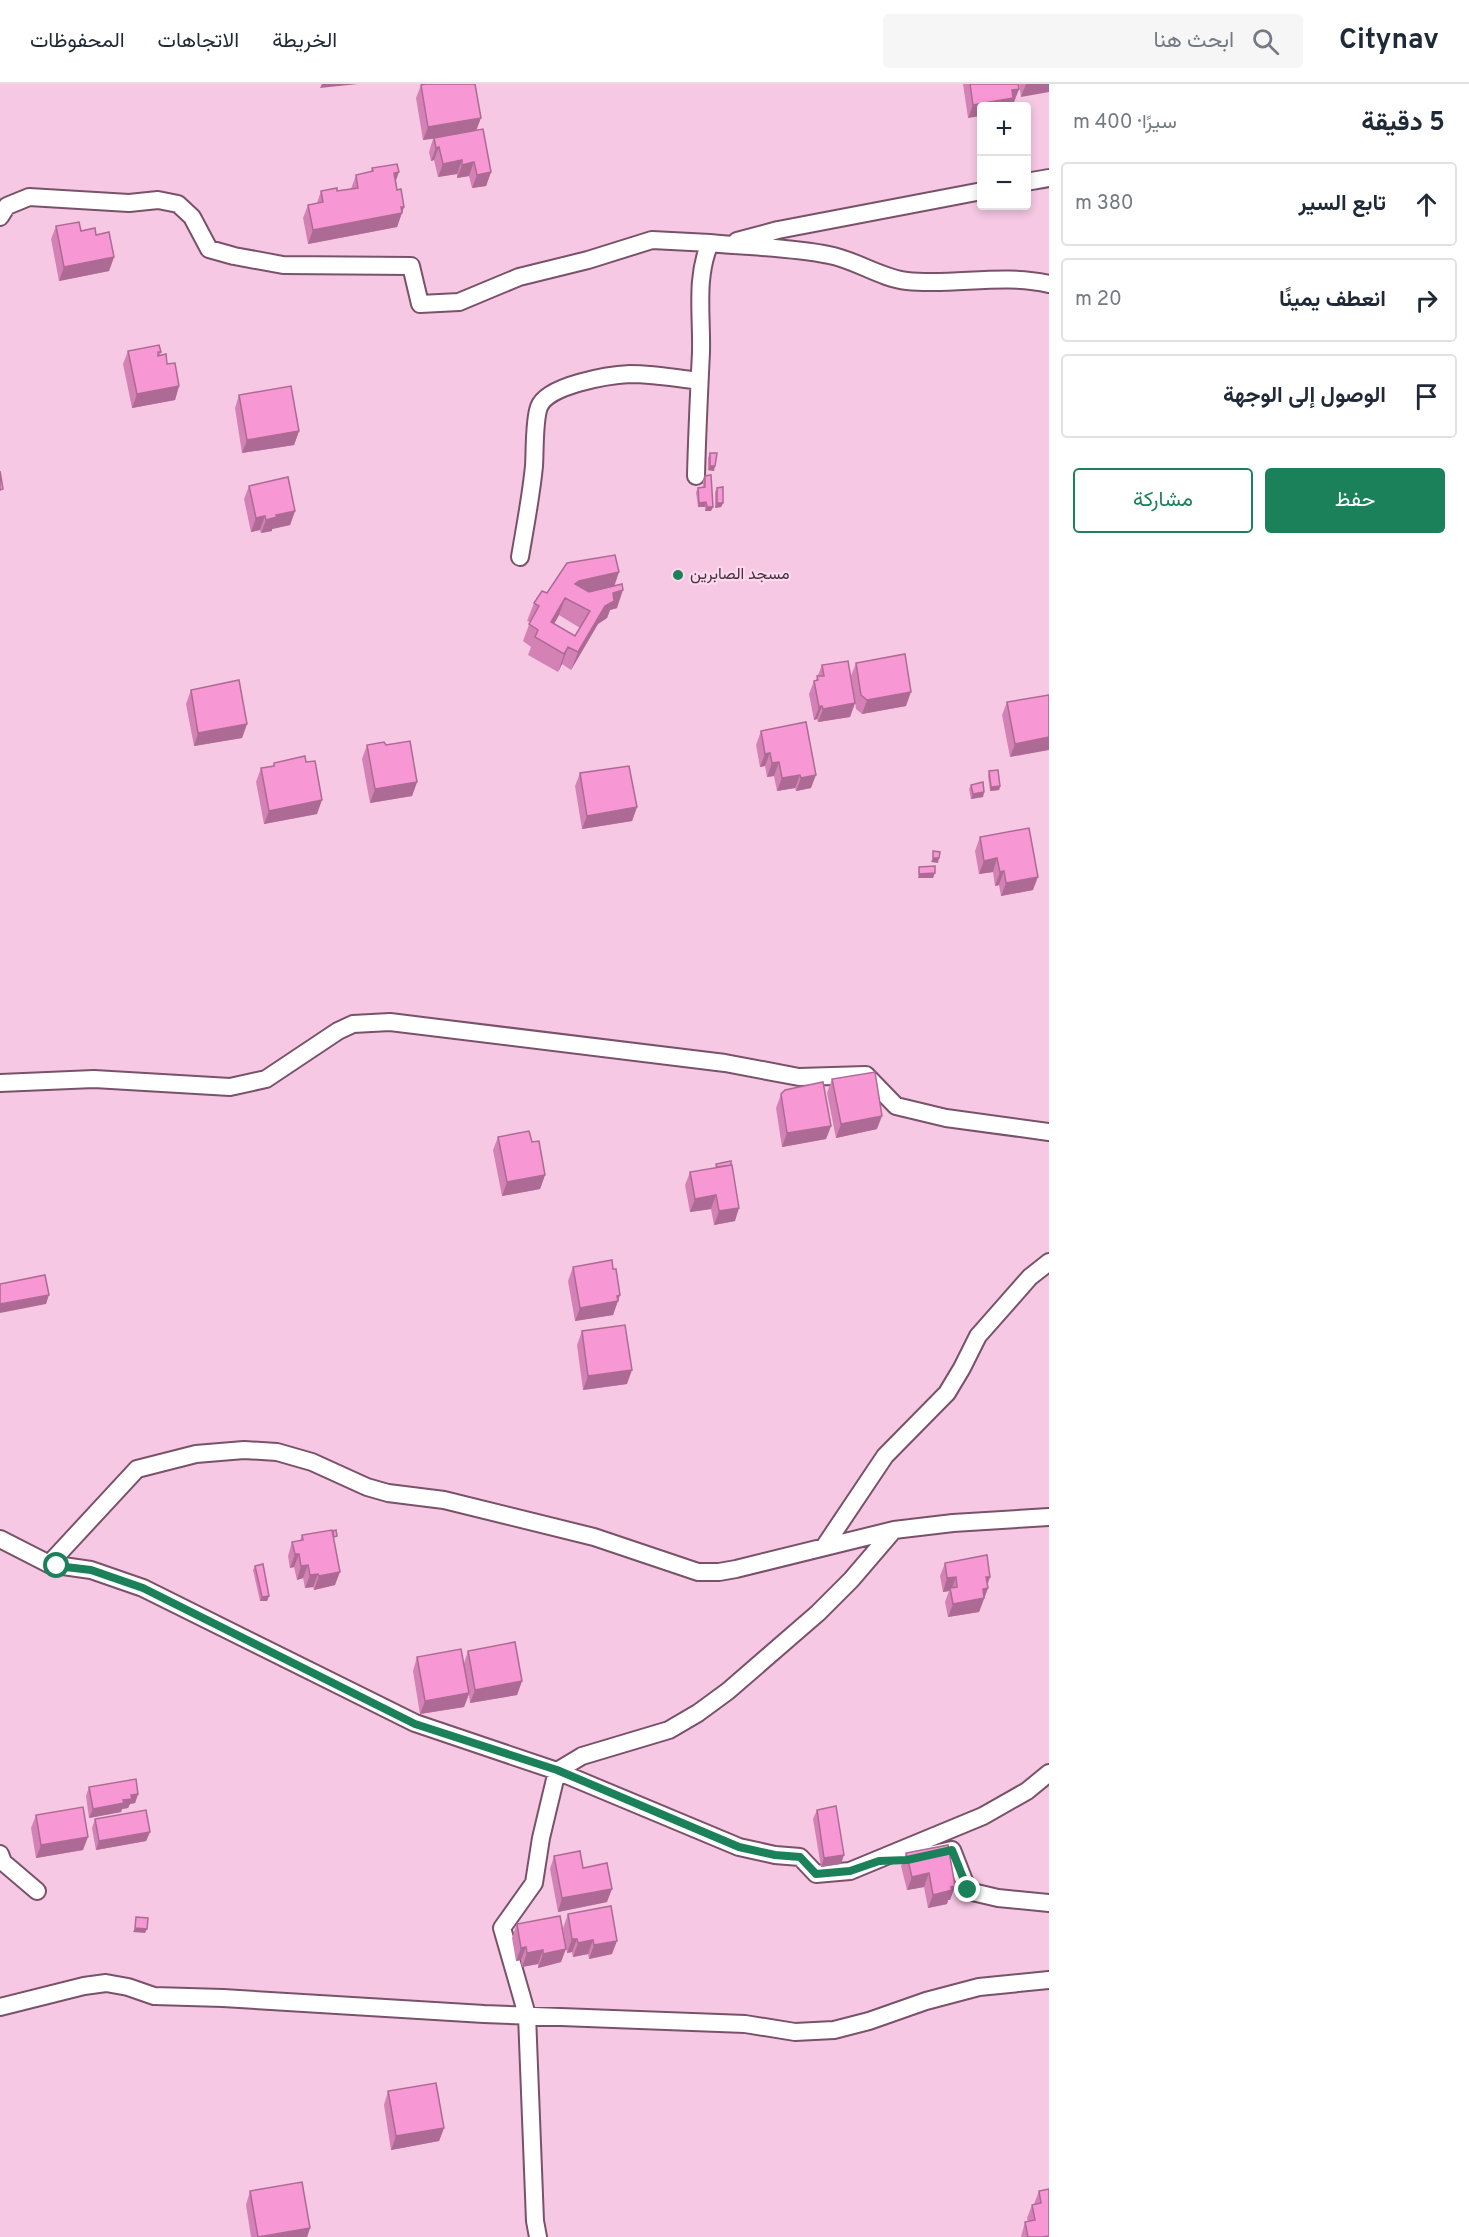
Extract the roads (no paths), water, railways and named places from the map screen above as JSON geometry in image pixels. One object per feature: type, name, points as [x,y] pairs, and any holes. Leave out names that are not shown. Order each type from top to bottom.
[{"type":"street","points":[[1031,181],[1049,178]]},
{"type":"street","points":[[696,476],[700,279],[702,265],[717,244],[977,192]]},
{"type":"street","points":[[0,217],[7,206],[29,197],[129,203],[158,200],[178,204],[192,217],[209,249],[234,256],[283,265],[411,266],[420,304],[459,302],[519,277],[588,260],[652,240],[829,255],[858,263],[904,281],[946,284],[1017,280],[1049,284]]},
{"type":"street","points":[[520,557],[534,468],[539,407],[545,396],[556,390],[596,379],[629,374],[699,381]]},
{"type":"street","points":[[0,1083],[94,1079],[231,1088],[266,1079],[353,1023],[390,1022],[725,1063],[799,1077],[866,1076],[896,1106],[946,1118],[1049,1132]]},
{"type":"street","points":[[824,1547],[885,1456],[947,1393],[978,1336],[1030,1277],[1049,1262]]},
{"type":"street","points":[[49,1564],[137,1469],[196,1454],[244,1450],[277,1452],[312,1462],[368,1487],[388,1493],[444,1500],[594,1537],[698,1572],[719,1572],[894,1530],[953,1523],[1049,1517]]},
{"type":"street","points":[[538,2237],[535,2221],[527,2015],[502,1928],[534,1884],[541,1838],[557,1770],[582,1756],[669,1730],[698,1713],[728,1691],[818,1613],[851,1580],[894,1530]]},
{"type":"street","points":[[0,1539],[49,1564],[91,1570],[143,1588],[415,1724],[557,1770],[739,1847],[775,1855],[800,1857],[816,1874],[850,1871],[879,1861],[983,1816],[1027,1791],[1049,1773]]},
{"type":"street","points":[[879,1861],[907,1860],[952,1850],[968,1890],[998,1898],[1049,1903]]},
{"type":"street","points":[[0,1854],[3,1862],[37,1891]]},
{"type":"street","points":[[0,2007],[84,1986],[106,1983],[128,1987],[154,1996],[745,2024],[795,2032],[834,2030],[957,1992],[1049,1980]]},
{"type":"place","name":"مسجد الصابرين","points":[[678,575]]}]
